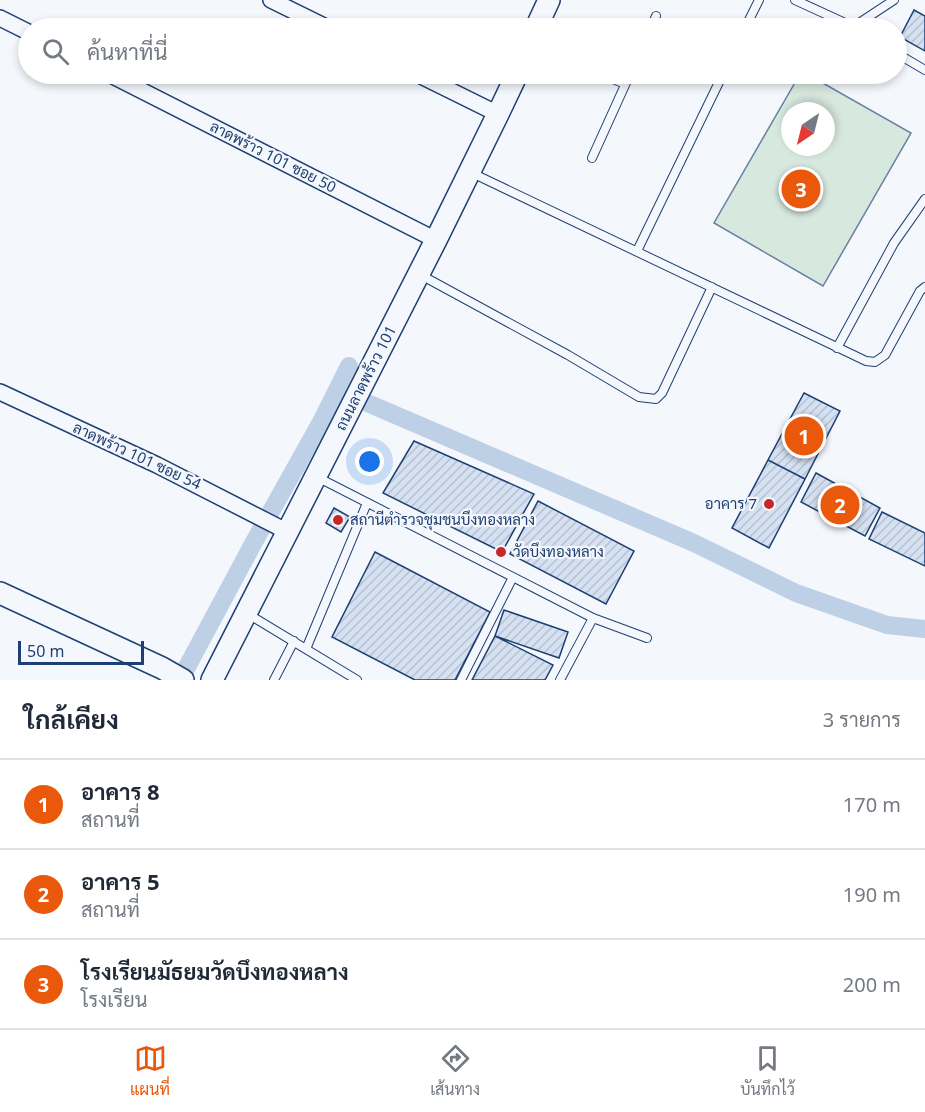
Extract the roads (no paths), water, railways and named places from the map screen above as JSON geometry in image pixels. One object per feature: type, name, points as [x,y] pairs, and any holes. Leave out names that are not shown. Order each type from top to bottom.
[{"type":"street","points":[[271,0],[308,18]]},
{"type":"street","points":[[541,18],[549,0]]},
{"type":"street","points":[[0,18],[18,27]]},
{"type":"street","name":"ลาดพร้าว 101 ซอย 50","points":[[129,84],[436,240]]},
{"type":"street","points":[[437,84],[498,114]]},
{"type":"street","name":"ถนนลาดพร้าว 101","points":[[212,680],[246,613],[274,524],[316,476],[512,84]]},
{"type":"street","name":"ลาดพร้าว 101 ซอย 54","points":[[0,392],[157,465],[274,524]]},
{"type":"street","points":[[0,593],[162,668],[183,680]]},
{"type":"lane","points":[[750,18],[759,0]]},
{"type":"lane","points":[[795,0],[833,18]]},
{"type":"lane","points":[[868,18],[894,0]]},
{"type":"lane","points":[[907,59],[925,70]]},
{"type":"lane","points":[[592,158],[626,84]]},
{"type":"lane","points":[[638,251],[718,84]]},
{"type":"lane","points":[[470,172],[866,361],[875,363],[885,354],[920,291],[925,287]]},
{"type":"lane","points":[[837,348],[894,243],[925,199]]},
{"type":"lane","points":[[419,274],[568,355],[639,397],[656,399],[662,393],[712,287]]},
{"type":"lane","points":[[316,476],[593,618],[646,638]]},
{"type":"lane","points":[[306,649],[367,503]]},
{"type":"lane","points":[[461,680],[513,577]]},
{"type":"lane","points":[[246,613],[357,680]]},
{"type":"lane","points":[[560,680],[593,618]]},
{"type":"lane","points":[[274,680],[294,641]]},
{"type":"waterway","points":[[180,680],[321,422],[349,366]]},
{"type":"waterway","points":[[337,390],[694,543],[796,593],[887,625],[925,629]]},
{"type":"place","name":"โรงเรียนมัธยมวัดบึงทองหลาง","points":[[801,189]]},
{"type":"place","name":"อาคาร 8","points":[[804,436]]},
{"type":"place","name":"อาคาร 7","points":[[769,504]]},
{"type":"place","name":"อาคาร 5","points":[[840,505]]},
{"type":"place","name":"สถานีตำรวจชุมชนบึงทองหลาง","points":[[338,520]]},
{"type":"place","name":"วัดบึงทองหลาง","points":[[501,552]]}]
